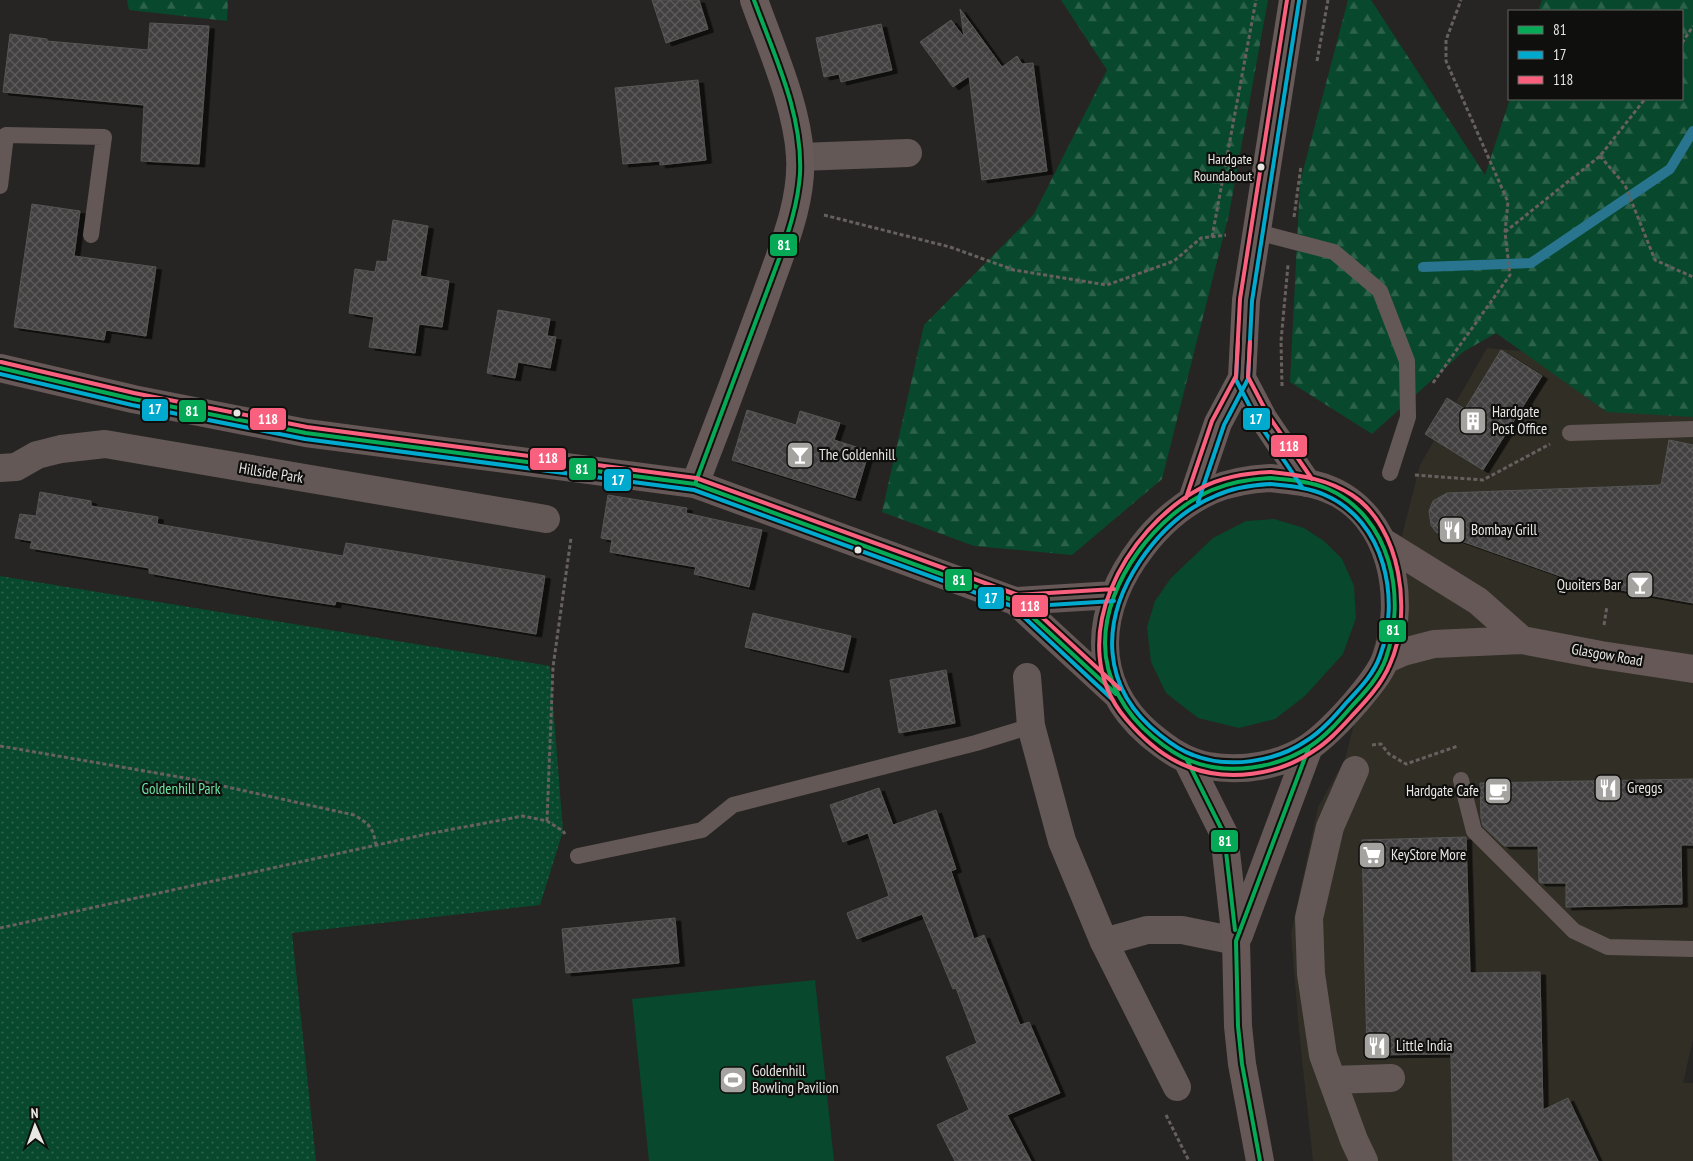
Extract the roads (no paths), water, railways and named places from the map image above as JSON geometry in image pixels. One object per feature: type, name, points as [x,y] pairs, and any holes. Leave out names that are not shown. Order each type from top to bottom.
[{"type":"main road","points":[[0,368],[133,399],[306,433],[695,484],[1016,601],[1116,694]]},
{"type":"main road","points":[[1270,478],[1307,483],[1328,489],[1348,500],[1364,514],[1383,542],[1390,565],[1395,613],[1392,637],[1385,660],[1365,690],[1342,718],[1309,747],[1289,757],[1268,764],[1246,768],[1226,768],[1206,766],[1187,760],[1163,746],[1142,728],[1116,694],[1109,676],[1105,658],[1104,639],[1107,617],[1114,595],[1133,559],[1150,537],[1170,517],[1192,500],[1230,483],[1251,479],[1270,478]]},
{"type":"main road","points":[[1383,542],[1478,601],[1522,640]]},
{"type":"main road","points":[[1016,601],[1114,595]]},
{"type":"main road","name":"Glasgow Road","points":[[1385,660],[1403,652],[1434,644],[1522,640],[1601,655],[1693,669]]},
{"type":"main road","points":[[1236,941],[1309,747]]},
{"type":"main road","points":[[1187,760],[1224,834],[1236,941],[1238,1026],[1242,1064],[1260,1161]]},
{"type":"street","points":[[695,484],[752,336],[786,239],[799,183],[800,157],[795,126],[782,80],[754,0]]},
{"type":"street","points":[[1192,500],[1218,423],[1242,378],[1246,300],[1293,0]]},
{"type":"street","points":[[800,157],[908,153]]},
{"type":"street","points":[[1242,378],[1263,418],[1307,483]]},
{"type":"street","name":"Hillside Park","points":[[0,468],[16,467],[37,455],[61,449],[105,444],[546,519]]},
{"type":"street","points":[[1027,676],[1030,726],[1062,841],[1104,942],[1177,1087]]},
{"type":"street","points":[[1355,770],[1330,826],[1309,918],[1311,974],[1323,1055],[1354,1140],[1364,1161]]},
{"type":"street","points":[[1104,942],[1147,930],[1182,930],[1236,941]]},
{"type":"street","points":[[1332,1080],[1391,1078]]},
{"type":"lane","points":[[0,186],[6,135],[104,137],[90,235]]},
{"type":"lane","points":[[1256,232],[1334,252],[1380,291],[1407,361],[1408,417],[1390,473]]},
{"type":"lane","points":[[1570,433],[1693,429]]},
{"type":"lane","points":[[578,856],[702,830],[733,806],[976,743],[1030,726]]},
{"type":"lane","points":[[1461,780],[1474,831],[1574,931],[1608,947],[1693,949]]},
{"type":"waterway","points":[[1423,267],[1531,263],[1670,169],[1693,131]]},
{"type":"place","name":"Hardgate Roundabout","points":[[1261,167]]},
{"type":"place","name":"Hardgate Post Office","points":[[1473,421]]},
{"type":"place","name":"The Goldenhill","points":[[800,455]]},
{"type":"place","name":"Bombay Grill","points":[[1452,530]]},
{"type":"place","name":"Quoiters Bar","points":[[1640,585]]},
{"type":"place","name":"Greggs","points":[[1608,788]]},
{"type":"place","name":"Hardgate Cafe","points":[[1498,791]]},
{"type":"place","name":"KeyStore More","points":[[1372,855]]},
{"type":"place","name":"Little India","points":[[1377,1046]]},
{"type":"place","name":"Goldenhill Bowling Pavilion","points":[[733,1080]]},
{"type":"park label","name":"Goldenhill Park","points":[[181,789]]}]
